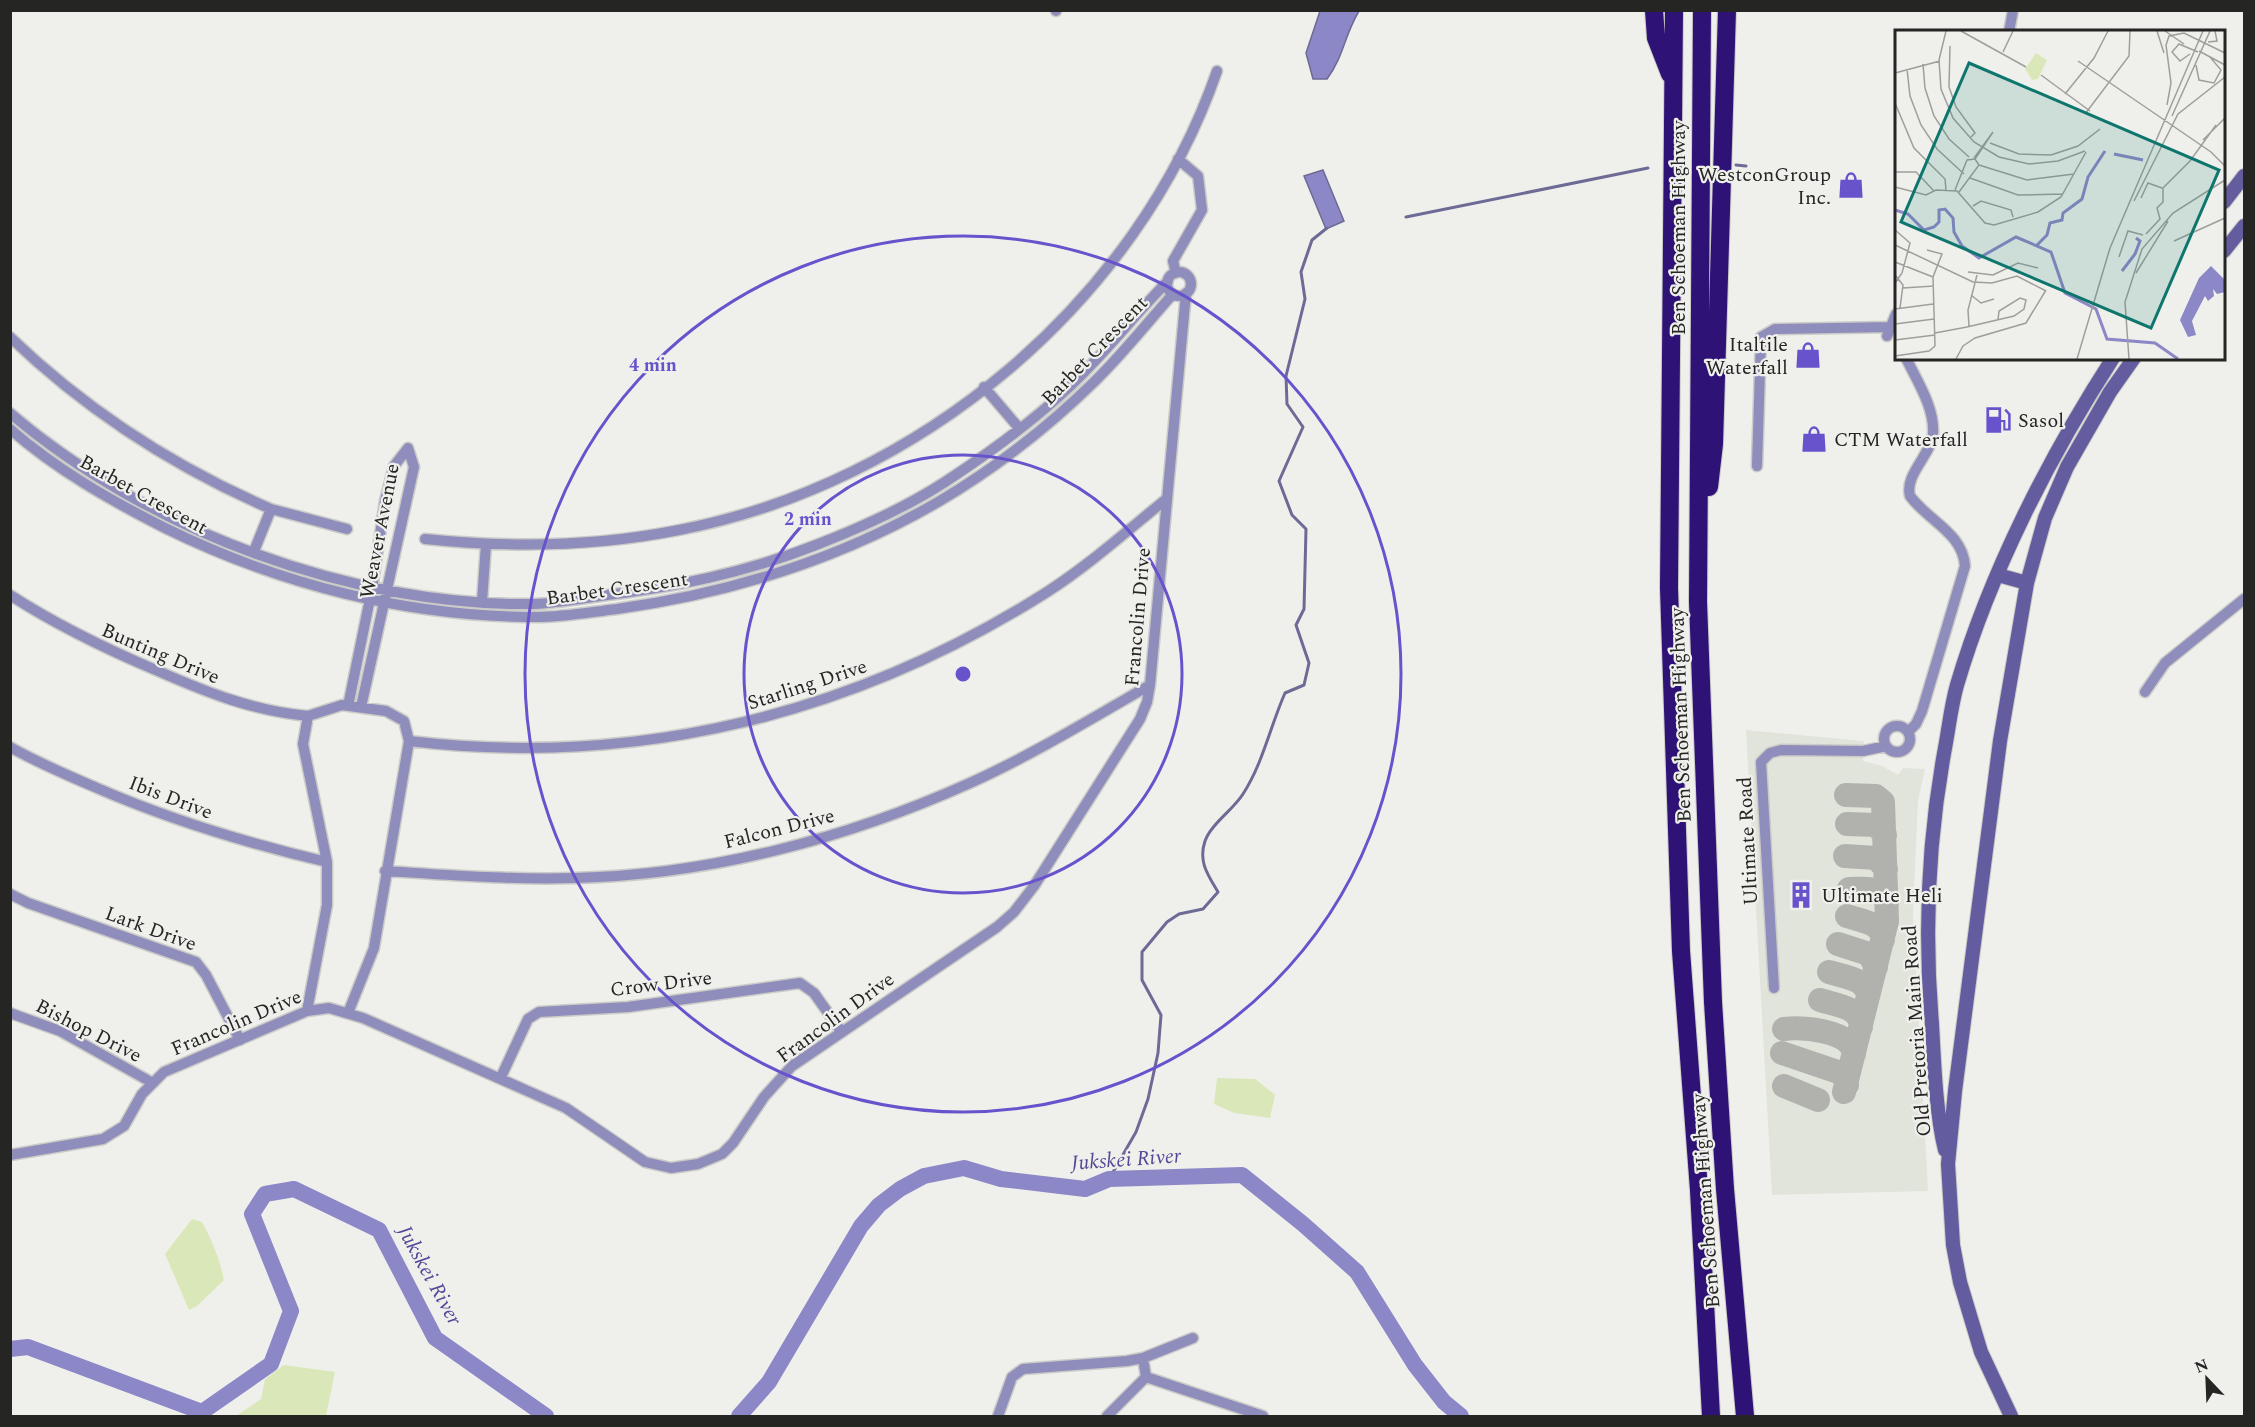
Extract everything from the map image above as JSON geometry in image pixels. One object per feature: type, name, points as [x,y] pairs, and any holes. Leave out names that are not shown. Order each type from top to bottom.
[{"type":"highway","points":[[1654,10],[1659,51],[1672,78]]},
{"type":"highway","name":"Ben Schoeman Highway","points":[[1674,10],[1669,588],[1681,951],[1699,1190],[1710,1409]]},
{"type":"highway","name":"Ben Schoeman Highway","points":[[1702,10],[1698,603],[1713,1002],[1725,1189],[1744,1409]]},
{"type":"highway","points":[[1698,603],[1714,444],[1727,15]]},
{"type":"main road","points":[[2225,200],[2244,176]]},
{"type":"main road","points":[[2225,249],[2244,226]]},
{"type":"main road","name":"Old Pretoria Main Road","points":[[1948,1164],[1942,1142],[1929,991],[1926,913],[1936,800],[1956,687],[1998,575],[2080,411],[2112,360]]},
{"type":"main road","name":"Old Pretoria Main Road","points":[[2011,1416],[1981,1352],[1960,1282],[1953,1245],[1948,1164],[1954,1091],[1970,988],[1978,894],[2000,741],[2027,583],[2045,518],[2067,467],[2110,392],[2133,360]]},
{"type":"main road","points":[[1998,575],[2027,583]]},
{"type":"street","points":[[2009,30],[2013,10]]},
{"type":"street","points":[[425,539],[486,544],[572,545],[680,530],[766,506],[825,484],[876,459],[926,430],[1020,359],[1101,276],[1137,228],[1178,159],[1217,71]]},
{"type":"street","points":[[1172,277],[1183,273],[1189,277],[1191,284],[1186,293],[1181,296],[1173,294],[1168,288],[1172,277],[1173,261],[1202,210],[1198,176],[1178,159]]},
{"type":"street","name":"Barbet Crescent","points":[[10,429],[76,479],[120,506],[200,545],[293,580],[371,594],[387,590],[482,602],[540,604],[664,588],[740,572],[788,556],[878,518],[942,484],[1019,428],[1092,364],[1172,277]]},
{"type":"street","name":"Francolin Drive","points":[[10,1155],[91,1142],[111,1135],[124,1126],[151,1082],[196,1057],[307,1011],[329,1008],[348,1013],[501,1077],[566,1108],[645,1162],[671,1168],[683,1167],[698,1164],[722,1154],[733,1143],[764,1097],[792,1066],[997,927],[1014,912],[1034,886],[1140,719],[1147,702],[1150,685],[1165,500],[1186,293]]},
{"type":"street","name":"Barbet Crescent","points":[[10,413],[129,497],[204,532],[371,594],[384,603],[540,617],[667,602],[790,571],[883,531],[939,501],[1004,457],[1095,381],[1173,294]]},
{"type":"street","points":[[1756,466],[1761,337],[1764,333],[1775,329],[1891,333],[1895,318]]},
{"type":"street","points":[[10,337],[49,374],[127,432],[197,474],[271,509],[346,529]]},
{"type":"street","points":[[1907,360],[1928,406],[1933,426],[1932,441],[1910,483],[1910,495],[1955,540],[1964,557],[1965,566],[1922,711],[1916,724],[1908,732]]},
{"type":"street","points":[[984,387],[1019,428]]},
{"type":"street","points":[[995,446],[1004,457]]},
{"type":"street","name":"Weaver Avenue","points":[[348,705],[371,594],[385,501],[394,466],[408,447],[414,468],[361,707]]},
{"type":"street","points":[[76,479],[85,468]]},
{"type":"street","name":"Starling Drive","points":[[409,741],[459,747],[567,748],[626,744],[747,723],[827,699],[922,661],[986,628],[1049,591],[1165,500]]},
{"type":"street","points":[[254,551],[271,509]]},
{"type":"street","points":[[878,518],[883,531]]},
{"type":"street","points":[[200,545],[204,532]]},
{"type":"street","points":[[482,602],[486,544]]},
{"type":"street","points":[[788,556],[790,571]]},
{"type":"street","points":[[664,588],[667,602]]},
{"type":"street","name":"Bunting Drive","points":[[10,595],[95,645],[202,691],[250,707],[308,716]]},
{"type":"street","points":[[2145,692],[2165,663],[2244,599]]},
{"type":"street","points":[[540,604],[540,617]]},
{"type":"street","name":"Falcon Drive","points":[[385,871],[500,878],[621,876],[723,861],[803,843],[922,803],[970,783],[1018,760],[1150,685]]},
{"type":"street","points":[[307,1011],[327,905],[327,862],[303,744],[308,716],[329,707],[348,705],[393,713],[404,721],[409,741],[385,871],[374,948],[348,1013]]},
{"type":"street","points":[[1898,726],[1908,732],[1909,740],[1904,750],[1892,751],[1886,746],[1884,738],[1890,728],[1898,726]]},
{"type":"street","name":"Ultimate Road","points":[[1774,988],[1761,762],[1770,753],[1781,750],[1863,751],[1886,746]]},
{"type":"street","name":"Ibis Drive","points":[[10,747],[34,761],[160,815],[238,840],[327,862]]},
{"type":"street","name":"Lark Drive","points":[[10,894],[28,903],[196,962],[206,975],[240,1040]]},
{"type":"street","name":"Crow Drive","points":[[501,1077],[528,1019],[539,1012],[628,1007],[800,983],[814,993],[841,1031]]},
{"type":"street","name":"Bishop Drive","points":[[10,1013],[60,1031],[151,1082]]},
{"type":"street","points":[[998,1416],[1012,1377],[1023,1369],[1109,1364],[1143,1358],[1193,1338]]},
{"type":"street","points":[[1143,1358],[1146,1377]]},
{"type":"street","points":[[1107,1416],[1146,1377]]},
{"type":"street","points":[[1146,1377],[1263,1416]]},
{"type":"shaded area","points":[[1320,11],[1359,11],[1337,62],[1327,79],[1313,79],[1306,53]]},
{"type":"shaded area","points":[[1323,170],[1344,221],[1326,229],[1304,176]]},
{"type":"shaded area","points":[[1746,730],[1864,741],[1863,761],[1882,766],[1898,775],[1903,768],[1925,769],[1918,801],[1913,914],[1928,1191],[1772,1195]]},
{"type":"green space","points":[[1217,1078],[1255,1079],[1275,1095],[1270,1118],[1234,1113],[1214,1104]]},
{"type":"green space","points":[[192,1219],[202,1222],[206,1229],[224,1280],[197,1306],[189,1310],[165,1254]]},
{"type":"green space","points":[[284,1365],[335,1372],[326,1416],[236,1416],[261,1399],[265,1379]]},
{"type":"waterway","points":[[1736,165],[1746,166]]},
{"type":"waterway","points":[[1406,217],[1648,168]]},
{"type":"waterway","points":[[1109,1179],[1136,1132],[1148,1099],[1158,1053],[1161,1015],[1142,980],[1142,952],[1167,922],[1179,914],[1203,909],[1218,892],[1203,862],[1205,841],[1212,829],[1239,800],[1250,782],[1285,693],[1304,685],[1309,663],[1296,625],[1304,609],[1306,529],[1292,515],[1279,481],[1303,427],[1287,404],[1286,376],[1305,299],[1301,272],[1312,240],[1327,228]]},
{"type":"waterway","name":"Jukskei River","points":[[739,1416],[769,1382],[861,1226],[879,1205],[900,1189],[924,1176],[964,1168],[1001,1179],[1085,1189],[1109,1179],[1242,1175],[1303,1224],[1357,1272],[1415,1365],[1444,1402],[1461,1416]]},
{"type":"waterway","name":"Jukskei River","points":[[10,1349],[28,1347],[202,1412],[271,1364],[291,1311],[252,1214],[265,1194],[294,1189],[379,1230],[435,1338],[546,1416]]},
{"type":"taxiway","points":[[1844,1092],[1887,921],[1883,802],[1876,796],[1846,795]]},
{"type":"taxiway","points":[[1847,824],[1876,825],[1885,835]]},
{"type":"taxiway","points":[[1845,856],[1876,858],[1886,869]]},
{"type":"taxiway","points":[[1849,889],[1872,889],[1881,893],[1887,903]]},
{"type":"taxiway","points":[[1847,916],[1875,926],[1882,934],[1883,940]]},
{"type":"taxiway","points":[[1838,944],[1869,954],[1876,967]]},
{"type":"taxiway","points":[[1829,972],[1859,982],[1864,986],[1868,997]]},
{"type":"taxiway","points":[[1820,1000],[1852,1011],[1860,1020],[1861,1027]]},
{"type":"taxiway","points":[[1784,1029],[1814,1030],[1836,1035],[1851,1046],[1854,1054]]},
{"type":"taxiway","points":[[1782,1053],[1838,1072],[1843,1076],[1847,1085]]},
{"type":"taxiway","points":[[1784,1086],[1818,1100]]},
{"type":"place","name":"WestconGroup Inc.","points":[[1851,185]]},
{"type":"place","name":"Italtile Waterfall","points":[[1808,355]]},
{"type":"place","name":"Sasol","points":[[1998,420]]},
{"type":"place","name":"CTM Waterfall","points":[[1814,439]]},
{"type":"place","name":"Ultimate Heli","points":[[1801,895]]}]
